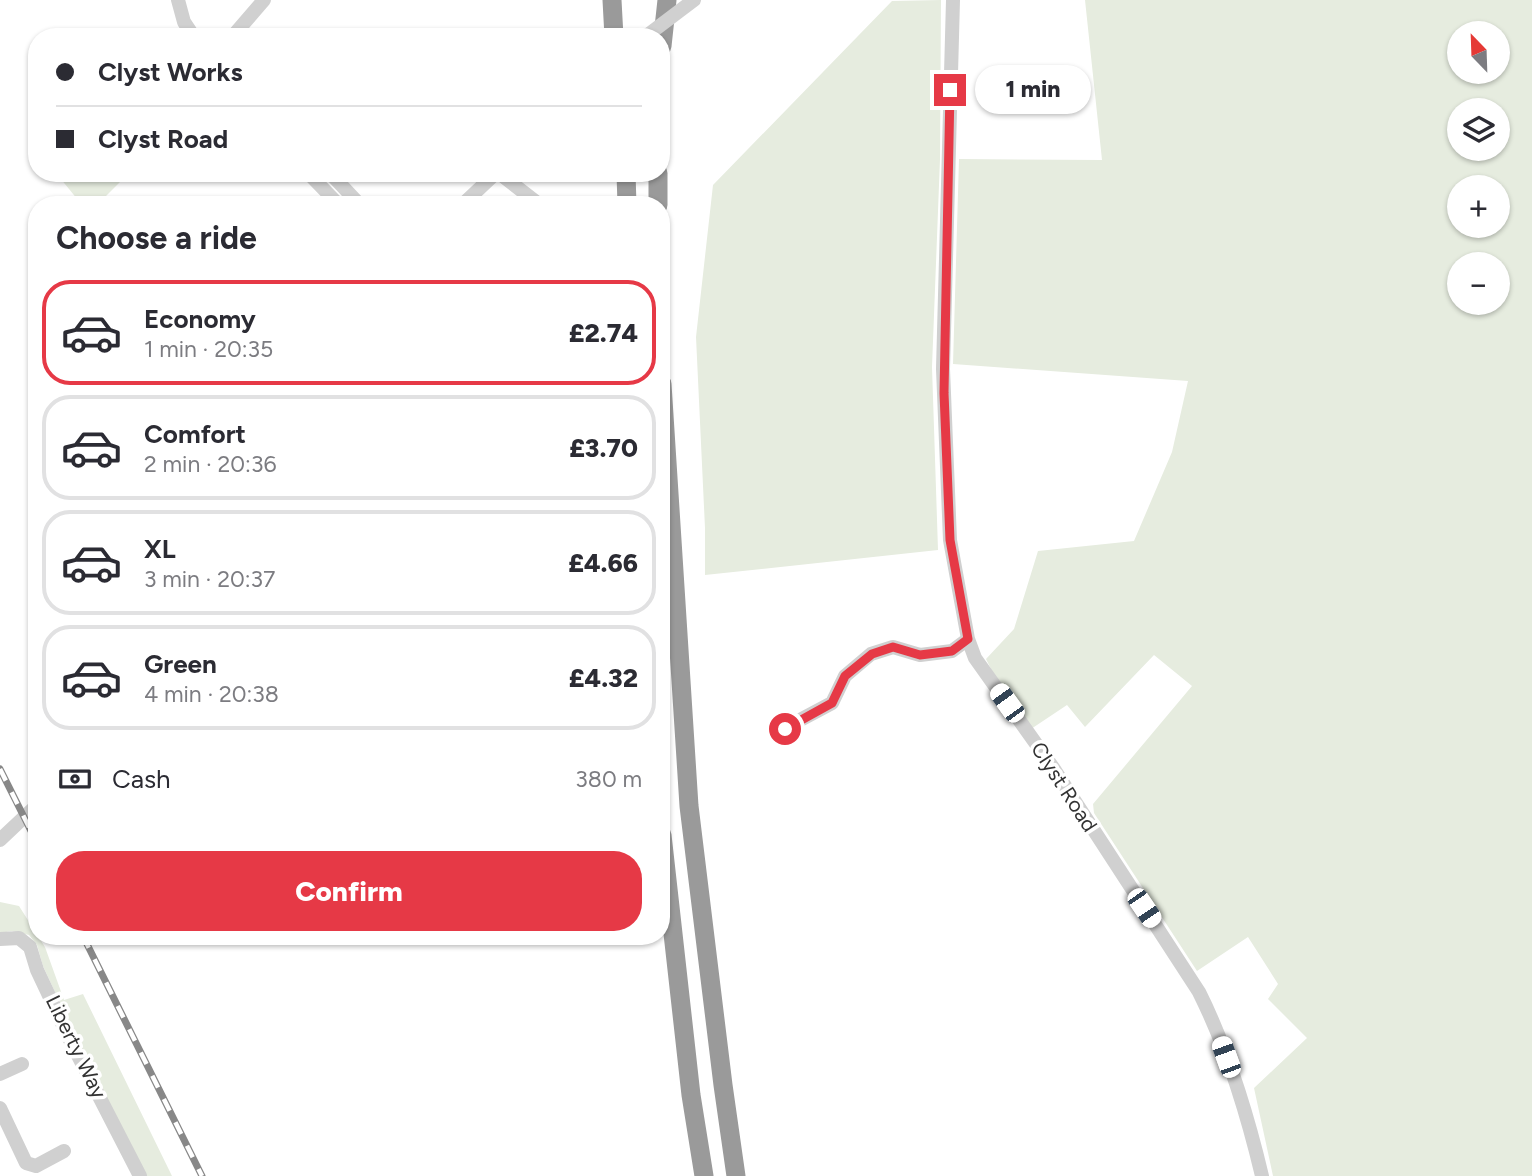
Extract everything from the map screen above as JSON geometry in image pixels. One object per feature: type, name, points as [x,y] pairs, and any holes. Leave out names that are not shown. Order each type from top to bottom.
[{"type":"highway","points":[[612,0],[614,28]]},
{"type":"highway","points":[[625,0],[625,28]]},
{"type":"highway","points":[[658,0],[658,28]]},
{"type":"highway","points":[[664,28],[667,0]]},
{"type":"highway","points":[[670,509],[689,806],[736,1176]]},
{"type":"highway","points":[[670,907],[691,1095],[704,1176]]},
{"type":"street","points":[[178,0],[188,28]]},
{"type":"street","points":[[240,28],[264,0]]},
{"type":"street","points":[[657,28],[694,0]]},
{"type":"street","name":"Clyst Road","points":[[953,0],[943,369],[950,540],[968,639],[975,658],[1054,769],[1199,992],[1212,1018],[1233,1077],[1262,1176]]},
{"type":"street","points":[[317,182],[330,196]]},
{"type":"street","points":[[338,182],[352,196]]},
{"type":"street","points":[[472,196],[486,182]]},
{"type":"street","points":[[510,182],[528,196]]},
{"type":"street","points":[[785,729],[832,703],[845,676],[872,654],[893,647],[920,655],[952,651],[968,639]]},
{"type":"street","points":[[0,838],[28,813]]},
{"type":"street","name":"Liberty Way","points":[[0,939],[19,938],[30,947],[37,970],[69,1038],[140,1176]]},
{"type":"street","points":[[0,1074],[22,1063]]},
{"type":"street","points":[[0,1108],[5,1132],[26,1163],[31,1166],[64,1151]]},
{"type":"shaded area","points":[[941,0],[940,159],[932,367],[938,550],[705,575],[696,337],[713,185],[892,1]]},
{"type":"shaded area","points":[[1085,0],[1532,0],[1532,1176],[1273,1176],[1254,1088],[1307,1038],[1268,999],[1278,984],[1248,937],[1197,971],[1094,813],[1093,804],[1192,686],[1154,655],[1085,727],[1067,705],[1031,729],[995,677],[986,659],[1014,629],[1038,551],[1134,541],[1172,452],[1188,381],[953,364],[959,159],[1102,160]]},
{"type":"shaded area","points":[[63,182],[120,182],[106,196],[75,196]]},
{"type":"shaded area","points":[[0,902],[19,906],[28,920],[28,935],[12,931],[0,933]]},
{"type":"shaded area","points":[[37,945],[45,947],[64,1000],[83,994],[172,1176],[147,1176],[80,1046],[43,966]]},
{"type":"railway","points":[[0,769],[28,825]]},
{"type":"railway","points":[[87,945],[202,1176]]},
{"type":"route","points":[[785,729],[832,703],[845,676],[872,654],[893,647],[920,655],[952,651],[968,639],[950,540],[946,462],[943,369],[950,90]]}]
